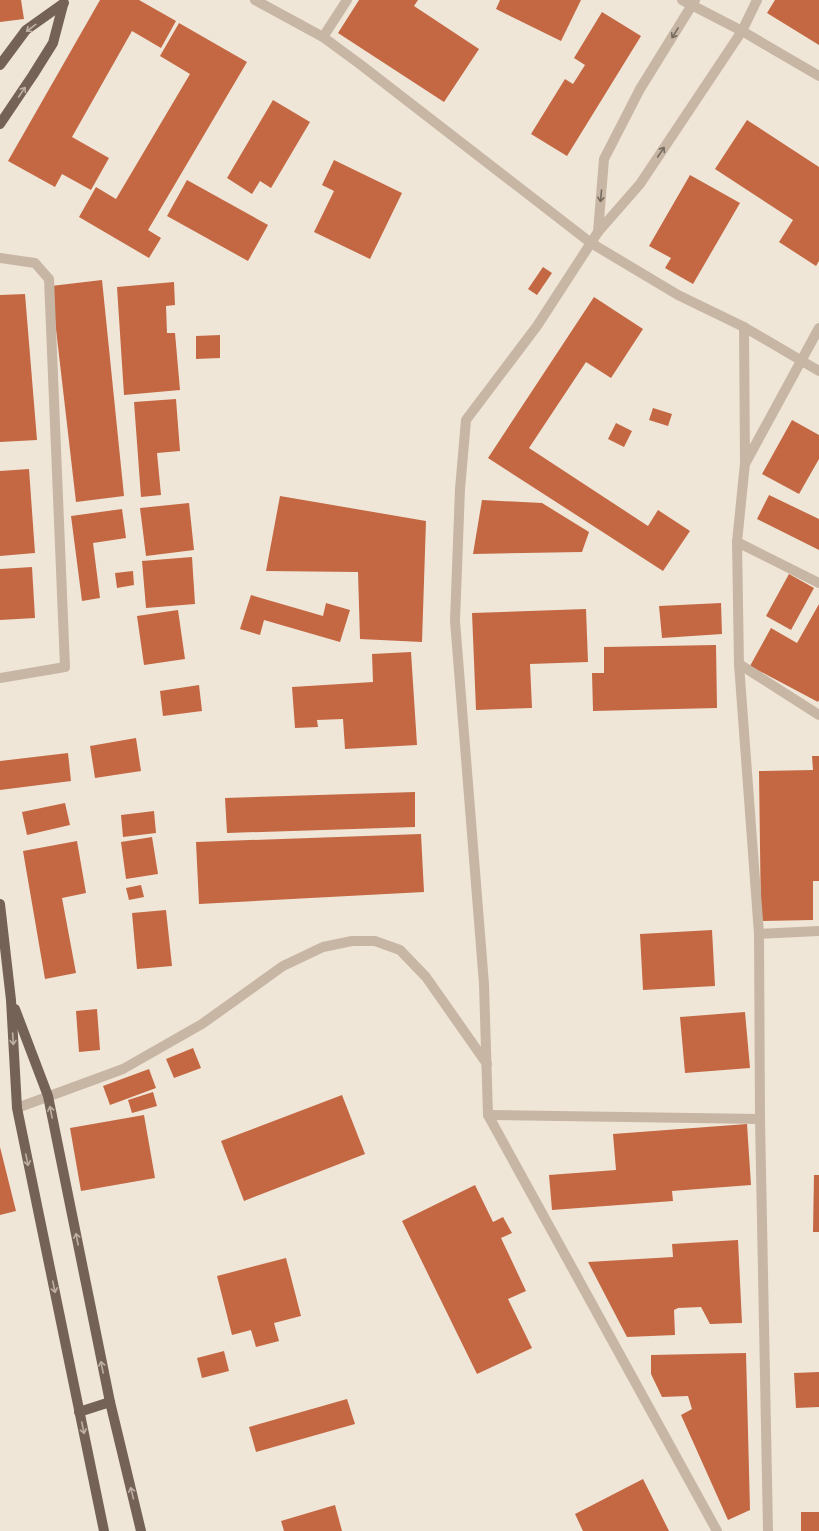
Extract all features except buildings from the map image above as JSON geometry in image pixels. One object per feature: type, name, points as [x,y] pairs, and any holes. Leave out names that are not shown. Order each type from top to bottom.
[{"type":"main road","points":[[0,65],[26,30],[65,3]]},
{"type":"main road","points":[[0,124],[53,43],[65,3]]},
{"type":"main road","points":[[0,904],[11,1000],[17,1108],[104,1531]]},
{"type":"main road","points":[[11,1000],[48,1096],[110,1402],[141,1531]]},
{"type":"main road","points":[[79,1412],[110,1402]]},
{"type":"street","points":[[255,0],[323,37],[591,243],[678,295],[744,327],[819,370]]},
{"type":"street","points":[[323,37],[347,0]]},
{"type":"street","points":[[682,0],[694,3],[819,76]]},
{"type":"street","points":[[717,1531],[488,1116],[484,984],[455,621],[460,489],[466,420],[537,326],[598,232],[640,184],[742,31],[757,0]]},
{"type":"street","points":[[598,232],[604,158],[640,89],[694,3]]},
{"type":"street","points":[[0,258],[35,263],[49,279],[65,667],[0,678]]},
{"type":"street","points":[[744,327],[745,463],[737,542],[739,664],[759,934],[760,1119],[768,1531]]},
{"type":"street","points":[[745,463],[819,328]]},
{"type":"street","points":[[737,542],[819,583]]},
{"type":"street","points":[[739,664],[819,714]]},
{"type":"street","points":[[759,934],[819,931]]},
{"type":"street","points":[[17,1108],[123,1069],[202,1024],[283,966],[323,947],[352,941],[375,941],[400,950],[426,977],[487,1064]]},
{"type":"street","points":[[488,1116],[760,1119]]}]
